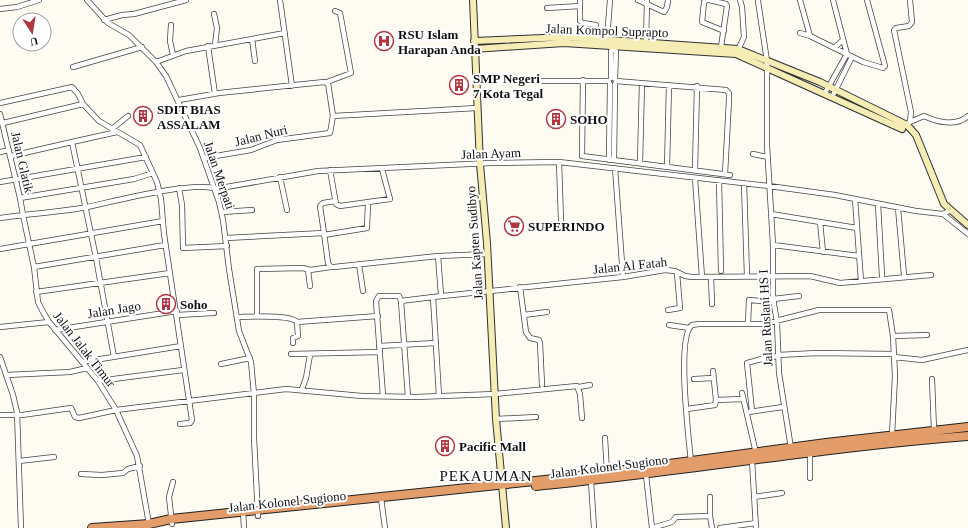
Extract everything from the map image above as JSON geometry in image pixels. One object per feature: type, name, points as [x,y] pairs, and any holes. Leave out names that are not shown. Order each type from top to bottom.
[{"type":"highway","name":"Jalan Kolonel Sugiono","points":[[502,488],[607,472],[691,462],[810,454],[913,437],[934,430],[968,427]]},
{"type":"highway","name":"Jalan Kolonel Sugiono","points":[[502,488],[646,475],[754,457],[791,448],[892,435],[913,437],[968,436]]},
{"type":"highway","points":[[92,528],[154,524],[502,488]]},
{"type":"street","points":[[0,9],[17,7],[38,0]]},
{"type":"street","name":"Jalan Merpati","points":[[87,0],[104,20],[129,35],[142,47],[156,62],[166,76],[179,100],[204,158],[215,189],[222,212],[241,339],[250,358],[254,394],[254,438],[258,513]]},
{"type":"street","points":[[104,20],[122,15],[134,14],[186,0]]},
{"type":"street","points":[[280,0],[292,86]]},
{"type":"street","name":"Jalan Kapten Sudibyo","points":[[473,0],[480,164],[488,254],[496,419],[506,528]]},
{"type":"street","points":[[580,0],[581,23],[596,25],[596,39]]},
{"type":"street","points":[[610,0],[612,43],[616,51],[613,64],[612,160]]},
{"type":"street","points":[[638,0],[647,2],[663,12],[666,9],[668,0]]},
{"type":"street","points":[[721,47],[724,32],[726,5],[708,0],[702,5],[702,22],[724,32]]},
{"type":"street","points":[[737,52],[744,34],[740,0]]},
{"type":"street","points":[[800,0],[810,36]]},
{"type":"street","points":[[825,93],[846,54],[833,0]]},
{"type":"street","points":[[800,33],[810,36],[852,57],[881,68],[885,66],[867,0]]},
{"type":"street","points":[[907,125],[910,108],[894,30],[896,28],[909,26],[912,24],[910,0]]},
{"type":"street","name":"Jalan Ruslani HS I","points":[[758,1],[767,61],[768,157],[773,245],[774,301],[777,322],[778,355],[783,407],[791,448]]},
{"type":"street","points":[[646,45],[647,2]]},
{"type":"street","points":[[547,8],[580,6]]},
{"type":"street","points":[[179,100],[215,94],[327,82],[350,73],[340,13],[335,11]]},
{"type":"street","points":[[214,14],[217,28],[215,45]]},
{"type":"street","points":[[171,25],[170,41],[173,55]]},
{"type":"street","points":[[156,62],[173,55],[208,46],[285,33]]},
{"type":"street","name":"Jalan Kompol Suprapto","points":[[474,49],[567,37],[596,39],[612,43]]},
{"type":"street","points":[[252,39],[255,62]]},
{"type":"street","points":[[834,48],[843,40]]},
{"type":"street","name":"Jalan Kompol Suprapto","points":[[474,41],[564,44],[612,43],[737,52]]},
{"type":"street","name":"Jalan Kompol Suprapto","points":[[646,45],[721,47],[737,52]]},
{"type":"street","points":[[208,46],[215,94]]},
{"type":"street","points":[[73,67],[142,47]]},
{"type":"street","points":[[737,52],[767,61],[836,90],[907,125],[916,135],[944,204],[950,211],[968,225]]},
{"type":"street","points":[[737,52],[766,68],[832,96],[907,125],[924,116],[945,123],[966,121],[968,116]]},
{"type":"street","points":[[832,96],[852,57]]},
{"type":"street","points":[[583,80],[582,156],[730,174]]},
{"type":"street","points":[[533,81],[613,81],[722,88],[726,90],[728,94],[725,174]]},
{"type":"street","points":[[327,82],[333,116],[477,108]]},
{"type":"street","points":[[640,163],[642,83]]},
{"type":"street","points":[[667,167],[669,85]]},
{"type":"street","points":[[695,170],[697,86]]},
{"type":"street","points":[[0,104],[68,87],[76,90],[83,104],[99,121],[137,143],[142,148],[160,193],[165,245],[177,313],[183,370],[192,421],[180,424]]},
{"type":"street","points":[[3,123],[83,104]]},
{"type":"street","name":"Jalan Glatik","points":[[0,115],[11,156],[23,215]]},
{"type":"street","points":[[11,156],[72,142],[115,130],[128,116]]},
{"type":"street","name":"Jalan Nuri","points":[[204,158],[251,150],[277,140],[327,134],[332,130],[333,116]]},
{"type":"street","points":[[72,142],[101,283],[114,357]]},
{"type":"street","points":[[0,152],[9,150]]},
{"type":"street","points":[[753,154],[768,157]]},
{"type":"street","points":[[0,182],[78,170],[146,157]]},
{"type":"street","points":[[559,162],[561,220]]},
{"type":"street","name":"Jalan Ayam","points":[[215,189],[280,177],[330,170],[559,162],[695,179],[720,180],[769,186],[855,199],[898,208],[943,214]]},
{"type":"street","points":[[615,168],[623,277]]},
{"type":"street","points":[[330,170],[335,201],[337,205],[340,206],[368,203],[391,197],[382,169]]},
{"type":"street","points":[[20,198],[82,188],[153,173]]},
{"type":"street","points":[[280,177],[287,210]]},
{"type":"street","points":[[695,179],[702,275]]},
{"type":"street","points":[[720,180],[721,271]]},
{"type":"street","points":[[744,183],[747,276]]},
{"type":"street","points":[[0,218],[85,207],[179,188],[207,186],[215,189]]},
{"type":"street","points":[[179,188],[182,205],[183,248],[227,246]]},
{"type":"street","points":[[855,199],[861,282]]},
{"type":"street","points":[[331,267],[328,263],[320,206],[323,203],[335,201]]},
{"type":"street","points":[[226,238],[324,234],[367,228],[368,203]]},
{"type":"street","points":[[878,204],[882,276]]},
{"type":"street","points":[[898,208],[904,275]]},
{"type":"street","points":[[222,212],[252,210]]},
{"type":"street","points":[[950,211],[943,214],[968,234]]},
{"type":"street","points":[[771,214],[856,228]]},
{"type":"street","name":"Jalan Jalak Timur","points":[[23,215],[34,267],[36,292],[40,306],[55,330],[98,381],[116,410],[137,456],[154,524]]},
{"type":"street","points":[[0,249],[163,221]]},
{"type":"street","points":[[820,222],[823,252]]},
{"type":"street","points":[[34,267],[96,258],[165,245]]},
{"type":"street","points":[[773,245],[859,256]]},
{"type":"street","points":[[257,316],[256,269],[303,268],[308,270],[438,256],[488,254]]},
{"type":"street","points":[[438,256],[442,295]]},
{"type":"street","points":[[359,264],[362,290]]},
{"type":"street","points":[[308,270],[310,286]]},
{"type":"street","name":"Jalan Al Fatah","points":[[401,301],[442,295],[623,277],[665,270],[685,276],[810,276],[840,283],[931,275]]},
{"type":"street","points":[[36,292],[170,273]]},
{"type":"street","points":[[668,310],[680,308],[677,273]]},
{"type":"street","points":[[712,277],[712,304]]},
{"type":"street","points":[[520,287],[528,336],[539,340],[540,343],[542,385]]},
{"type":"street","points":[[383,396],[377,296],[397,295],[400,297],[401,301],[408,397]]},
{"type":"street","points":[[748,324],[748,300],[754,299],[774,301],[799,296]]},
{"type":"street","points":[[433,297],[439,396]]},
{"type":"street","points":[[669,325],[688,328],[699,324],[748,324],[777,322],[819,310],[889,310],[894,355],[892,435]]},
{"type":"street","points":[[524,315],[547,312]]},
{"type":"street","name":"Jalan Jago","points":[[55,330],[107,321],[177,313],[214,313]]},
{"type":"street","points":[[237,318],[257,316],[292,319],[297,322],[378,316]]},
{"type":"street","points":[[0,327],[49,322]]},
{"type":"street","points":[[293,343],[293,338],[298,336],[297,322]]},
{"type":"street","points":[[688,328],[683,368],[691,462]]},
{"type":"street","points":[[893,336],[927,335]]},
{"type":"street","points":[[379,346],[436,343]]},
{"type":"street","points":[[82,362],[181,346]]},
{"type":"street","points":[[720,528],[756,525],[754,457],[747,363],[758,362],[764,357],[778,355],[823,353],[894,355],[922,360],[968,350]]},
{"type":"street","points":[[291,354],[310,355],[380,352]]},
{"type":"street","points":[[302,389],[306,378],[310,355]]},
{"type":"street","points":[[221,364],[250,358]]},
{"type":"street","points":[[0,360],[14,395],[17,416],[21,528]]},
{"type":"street","points":[[6,375],[63,373],[87,368]]},
{"type":"street","points":[[98,381],[183,370]]},
{"type":"street","points":[[686,409],[716,405],[712,371]]},
{"type":"street","points":[[694,379],[713,378]]},
{"type":"street","points":[[932,379],[934,430]]},
{"type":"street","points":[[0,416],[17,416],[71,408],[75,417],[79,418],[116,410],[286,389],[408,397],[495,394],[590,385]]},
{"type":"street","points":[[579,387],[582,418]]},
{"type":"street","points":[[742,393],[743,399],[750,412]]},
{"type":"street","points":[[716,400],[743,399]]},
{"type":"street","points":[[750,412],[783,407]]},
{"type":"street","points":[[496,419],[536,417]]},
{"type":"street","points":[[605,438],[607,472]]},
{"type":"street","points":[[810,454],[810,478]]},
{"type":"street","points":[[19,461],[54,457]]},
{"type":"street","points":[[81,474],[102,475],[123,473],[128,469],[140,466]]},
{"type":"street","points":[[646,475],[652,528],[672,522],[676,517],[710,516]]},
{"type":"street","points":[[591,481],[594,528]]},
{"type":"street","points":[[172,522],[169,494],[173,482]]},
{"type":"street","points":[[754,497],[782,493]]},
{"type":"street","points":[[710,497],[710,516],[712,528]]},
{"type":"street","points":[[381,501],[385,528]]},
{"type":"street","points":[[243,515],[244,528]]},
{"type":"place","name":"RSU Islam Harapan Anda","points":[[384,41]]},
{"type":"place","name":"SMP Negeri 7 Kota Tegal","points":[[459,85]]},
{"type":"place","name":"SDIT BIAS ASSALAM","points":[[143,116]]},
{"type":"place","name":"SOHO","points":[[556,119]]},
{"type":"place","name":"SUPERINDO","points":[[514,226]]},
{"type":"place","name":"Soho","points":[[166,304]]},
{"type":"place","name":"Pacific Mall","points":[[445,446]]},
{"type":"district","name":"PEKAUMAN","points":[[486,476]]}]
